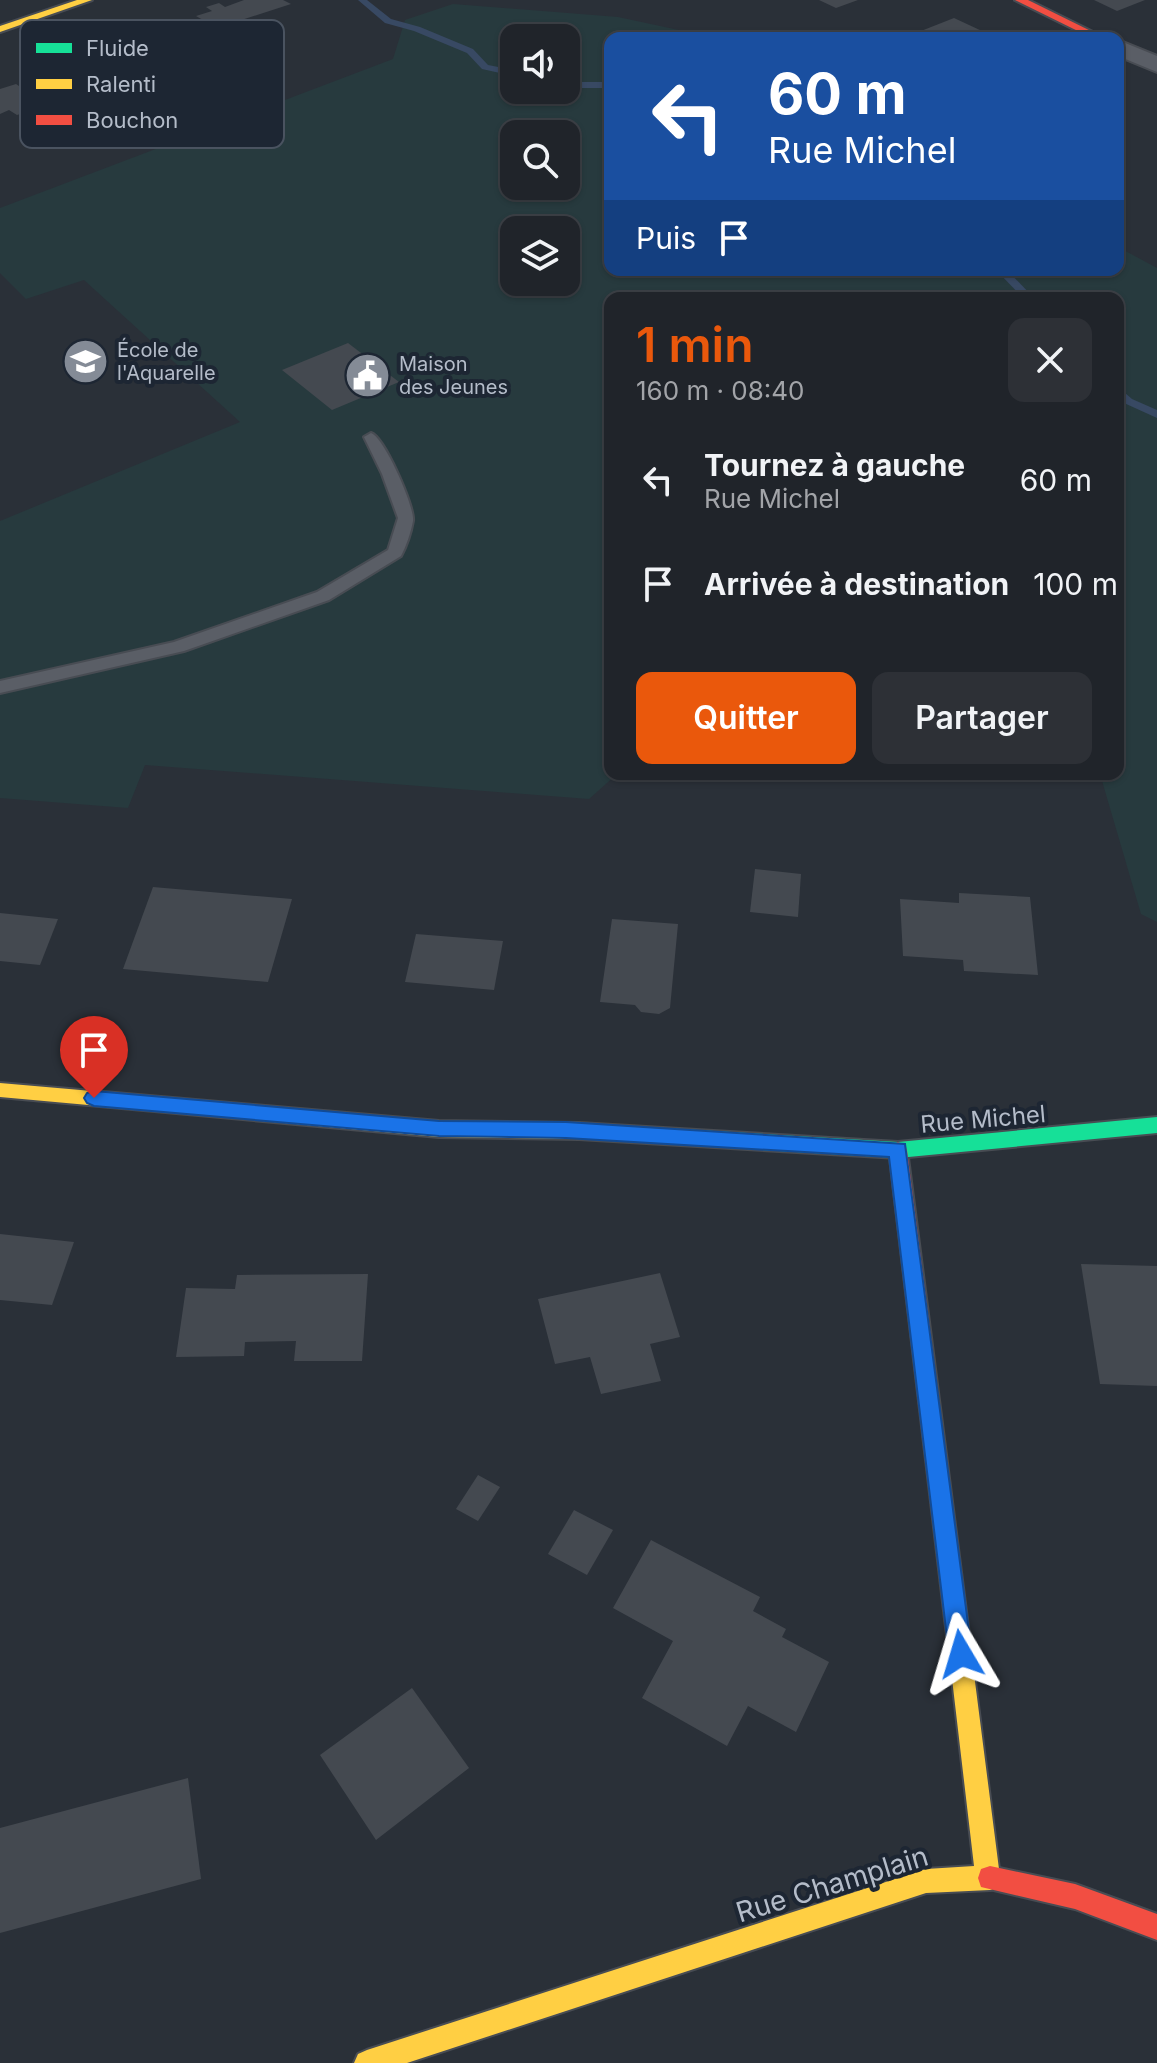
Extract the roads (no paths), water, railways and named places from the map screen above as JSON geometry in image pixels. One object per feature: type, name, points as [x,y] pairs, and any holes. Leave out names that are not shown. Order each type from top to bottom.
[{"type":"street","points":[[27,20],[87,0]]},
{"type":"street","points":[[1020,0],[1087,32]]},
{"type":"street","points":[[0,29],[20,22]]},
{"type":"street","points":[[1124,50],[1157,65]]},
{"type":"street","name":"Rue Michel","points":[[0,1090],[439,1129],[566,1130],[898,1150],[1157,1125]]},
{"type":"street","points":[[898,1150],[987,1875]]},
{"type":"street","name":"Rue Champlain","points":[[367,2063],[926,1881],[987,1875],[1090,1898],[1157,1927]]},
{"type":"lane","points":[[0,687],[178,647],[323,596],[395,553],[406,518],[390,474],[371,437]]},
{"type":"waterway","points":[[362,0],[388,21],[417,29],[470,51],[485,67],[500,70]]},
{"type":"waterway","points":[[580,85],[604,85]]},
{"type":"waterway","points":[[1007,276],[1023,292]]},
{"type":"waterway","points":[[1124,397],[1157,414]]},
{"type":"place","name":"École de l'Aquarelle","points":[[86,361]]},
{"type":"place","name":"Maison des Jeunes","points":[[368,375]]}]
